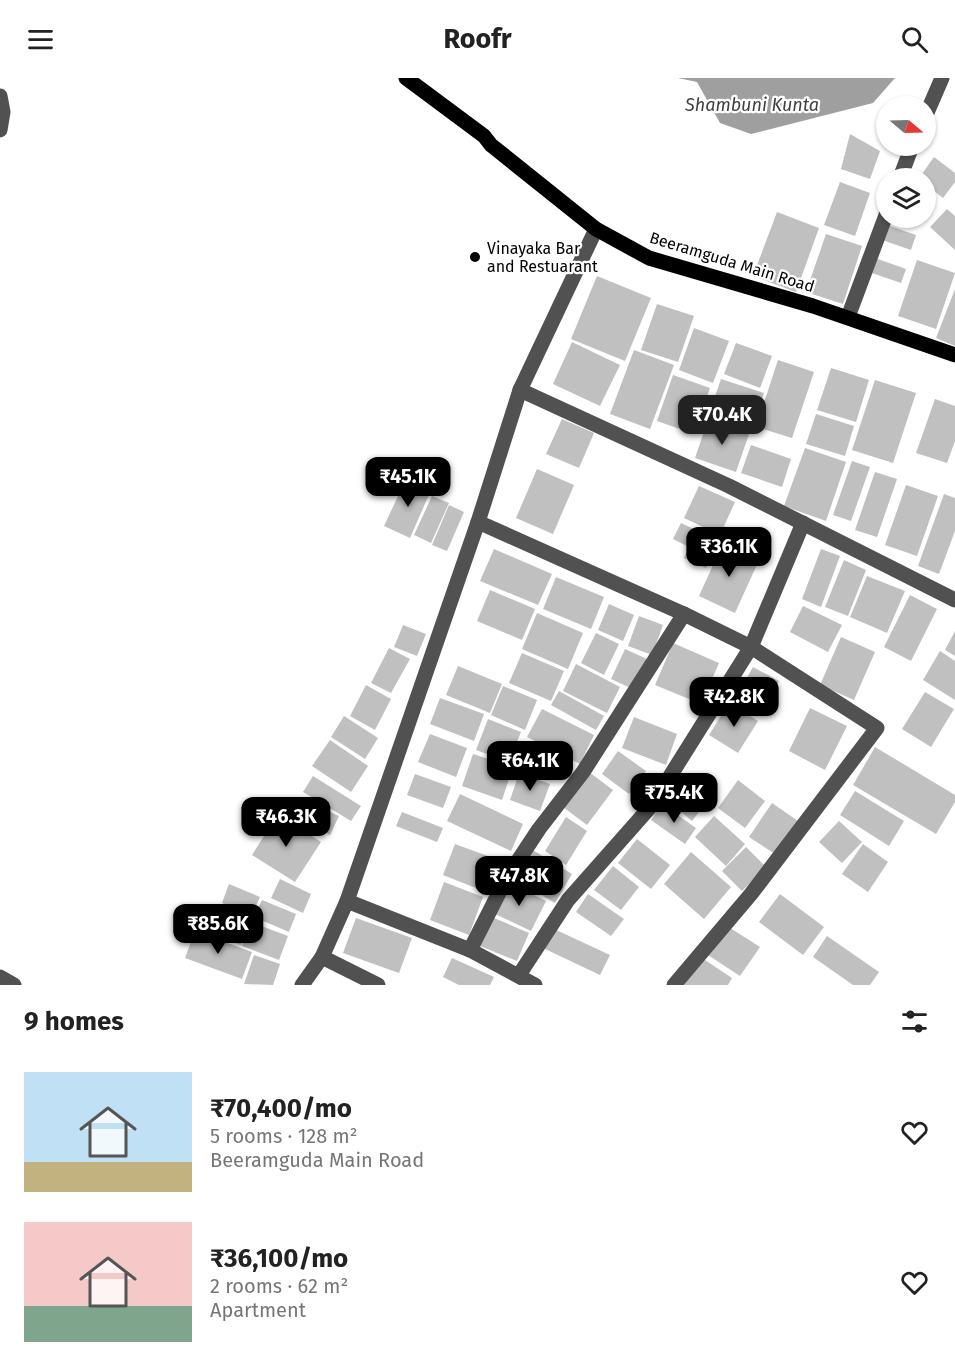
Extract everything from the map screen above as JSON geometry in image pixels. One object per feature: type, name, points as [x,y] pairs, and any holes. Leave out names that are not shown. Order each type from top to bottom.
[{"type":"main road","name":"Beeramguda Main Road","points":[[406,78],[484,136],[491,145],[596,229],[649,258],[849,317],[955,354]]},
{"type":"street","points":[[934,96],[942,78]]},
{"type":"street","points":[[0,96],[3,112],[0,130]]},
{"type":"street","points":[[849,317],[881,228]]},
{"type":"street","points":[[302,985],[321,957],[347,901],[478,522],[520,390],[596,229]]},
{"type":"street","points":[[520,390],[803,523],[955,600]]},
{"type":"street","points":[[478,522],[684,614],[751,647],[877,728],[751,894],[674,985]]},
{"type":"street","points":[[519,975],[568,900],[652,805],[751,647],[803,523]]},
{"type":"street","points":[[470,950],[506,879],[539,829],[583,772],[684,614]]},
{"type":"street","points":[[347,901],[470,950],[534,985]]},
{"type":"street","points":[[321,957],[378,985]]},
{"type":"street","points":[[0,977],[14,985]]},
{"type":"water","name":"Shambuni Kunta","points":[[678,78],[895,78],[879,96],[876,96],[873,103],[751,134],[720,123],[697,82]]},
{"type":"building","points":[[850,134],[876,149],[876,156],[878,156],[870,179],[841,169]]},
{"type":"building","points":[[934,157],[955,173],[955,182],[943,198],[936,193],[936,168],[926,168]]},
{"type":"building","points":[[840,182],[870,193],[855,236],[824,225]]},
{"type":"building","points":[[947,209],[955,216],[955,250],[931,228],[936,228],[936,221]]},
{"type":"building","points":[[777,212],[819,228],[796,292],[753,276]]},
{"type":"building","points":[[886,228],[896,228],[916,235],[911,250],[882,240]]},
{"type":"building","points":[[826,234],[862,246],[843,304],[806,292]]},
{"type":"building","points":[[875,258],[906,269],[901,283],[869,272]]},
{"type":"building","points":[[917,260],[955,273],[936,329],[898,316]]},
{"type":"building","points":[[597,276],[651,298],[625,361],[571,339]]},
{"type":"building","points":[[955,289],[955,346],[936,338]]},
{"type":"building","points":[[657,304],[694,316],[678,362],[641,350]]},
{"type":"building","points":[[694,328],[729,341],[713,383],[679,370]]},
{"type":"building","points":[[572,342],[620,365],[600,406],[553,384]]},
{"type":"building","points":[[736,343],[772,356],[760,388],[724,374]]},
{"type":"building","points":[[634,350],[674,365],[650,429],[610,414]]},
{"type":"building","points":[[778,360],[814,372],[792,438],[756,427]]},
{"type":"building","points":[[831,368],[869,380],[856,422],[817,410]]},
{"type":"building","points":[[673,375],[710,388],[694,434],[657,421]]},
{"type":"building","points":[[721,379],[764,393],[752,426],[710,411]]},
{"type":"building","points":[[875,380],[916,393],[893,463],[852,450]]},
{"type":"building","points":[[935,399],[955,406],[955,441],[947,463],[916,453]]},
{"type":"building","points":[[816,414],[854,426],[845,456],[806,444]]},
{"type":"building","points":[[562,419],[594,433],[579,468],[546,454]]},
{"type":"building","points":[[708,420],[749,434],[736,472],[695,458]]},
{"type":"building","points":[[751,445],[791,459],[782,487],[741,473]]},
{"type":"building","points":[[805,448],[846,462],[826,521],[784,506]]},
{"type":"building","points":[[852,461],[870,467],[851,521],[833,515]]},
{"type":"building","points":[[537,469],[574,485],[553,534],[516,518]]},
{"type":"building","points":[[875,472],[897,479],[877,537],[855,530]]},
{"type":"building","points":[[406,479],[431,490],[410,538],[384,526]]},
{"type":"building","points":[[906,485],[938,496],[917,556],[885,545]]},
{"type":"building","points":[[699,486],[735,502],[720,535],[684,518]]},
{"type":"building","points":[[944,494],[955,498],[955,531],[939,574],[918,566]]},
{"type":"building","points":[[432,496],[449,503],[431,543],[414,535]]},
{"type":"building","points":[[449,505],[464,512],[447,551],[432,545]]},
{"type":"building","points":[[681,523],[719,541],[706,568],[684,558],[689,547],[673,539]]},
{"type":"building","points":[[723,543],[759,560],[735,613],[699,596]]},
{"type":"building","points":[[494,549],[552,574],[538,605],[480,581]]},
{"type":"building","points":[[821,549],[840,556],[821,607],[802,599]]},
{"type":"building","points":[[844,560],[866,570],[848,616],[825,607]]},
{"type":"building","points":[[867,576],[905,591],[887,633],[850,617]]},
{"type":"building","points":[[556,577],[604,597],[591,629],[543,609]]},
{"type":"building","points":[[490,590],[535,609],[522,640],[477,621]]},
{"type":"building","points":[[910,595],[937,609],[911,661],[884,647]]},
{"type":"building","points":[[609,604],[634,615],[623,641],[598,630]]},
{"type":"building","points":[[803,606],[842,625],[828,652],[790,632]]},
{"type":"building","points":[[537,613],[583,633],[568,669],[522,649]]},
{"type":"building","points":[[639,616],[663,625],[652,655],[628,646]]},
{"type":"building","points":[[403,625],[426,634],[417,656],[394,647]]},
{"type":"building","points":[[955,631],[955,656],[945,650]]},
{"type":"building","points":[[596,633],[619,644],[604,675],[581,663]]},
{"type":"building","points":[[841,637],[875,652],[854,700],[820,685]]},
{"type":"building","points":[[673,643],[719,663],[701,704],[655,685]]},
{"type":"building","points":[[389,648],[410,659],[391,693],[371,683]]},
{"type":"building","points":[[625,649],[647,659],[633,689],[611,679]]},
{"type":"building","points":[[940,651],[955,661],[955,700],[923,680]]},
{"type":"building","points":[[522,653],[564,671],[551,701],[509,683]]},
{"type":"building","points":[[576,664],[620,687],[607,713],[563,691]]},
{"type":"building","points":[[458,666],[502,684],[490,713],[446,695]]},
{"type":"building","points":[[753,667],[779,681],[761,714],[735,699]]},
{"type":"building","points":[[366,685],[391,699],[375,730],[350,716]]},
{"type":"building","points":[[503,686],[537,700],[525,730],[491,715]]},
{"type":"building","points":[[559,691],[604,716],[596,730],[551,705]]},
{"type":"building","points":[[925,692],[954,709],[931,747],[902,729]]},
{"type":"building","points":[[440,698],[484,714],[474,741],[430,724]]},
{"type":"building","points":[[729,703],[758,721],[738,753],[709,735]]},
{"type":"building","points":[[810,708],[847,726],[825,770],[789,751]]},
{"type":"building","points":[[542,709],[594,735],[580,764],[527,737]]},
{"type":"building","points":[[344,716],[378,738],[365,759],[331,737]]},
{"type":"building","points":[[634,717],[677,734],[666,765],[622,748]]},
{"type":"building","points":[[488,719],[521,732],[509,762],[476,750]]},
{"type":"building","points":[[430,734],[467,748],[456,777],[418,762]]},
{"type":"building","points":[[330,740],[368,766],[351,792],[312,766]]},
{"type":"building","points":[[875,747],[955,795],[955,802],[936,834],[853,785]]},
{"type":"building","points":[[618,751],[646,771],[629,794],[602,774]]},
{"type":"building","points":[[473,754],[513,767],[502,800],[462,786]]},
{"type":"building","points":[[589,772],[613,790],[587,825],[563,807]]},
{"type":"building","points":[[519,773],[550,784],[540,811],[510,800]]},
{"type":"building","points":[[687,773],[713,794],[692,821],[666,799]]},
{"type":"building","points":[[415,774],[451,787],[443,808],[407,795]]},
{"type":"building","points":[[313,776],[361,806],[351,821],[303,792]]},
{"type":"building","points":[[738,780],[765,801],[745,828],[718,808]]},
{"type":"building","points":[[855,791],[904,821],[889,846],[840,815]]},
{"type":"building","points":[[460,794],[523,824],[511,851],[447,821]]},
{"type":"building","points":[[302,799],[339,816],[330,835],[293,817]]},
{"type":"building","points":[[772,803],[798,821],[775,854],[749,837]]},
{"type":"building","points":[[662,804],[696,828],[685,844],[651,820]]},
{"type":"building","points":[[402,812],[443,828],[437,842],[396,826]]},
{"type":"building","points":[[278,814],[321,842],[295,882],[252,855]]},
{"type":"building","points":[[714,816],[745,844],[726,866],[695,837]]},
{"type":"building","points":[[566,817],[587,831],[566,865],[545,851]]},
{"type":"building","points":[[839,821],[862,842],[842,863],[819,842]]},
{"type":"building","points":[[637,839],[670,865],[651,889],[618,863]]},
{"type":"building","points":[[455,844],[504,862],[491,894],[443,875]]},
{"type":"building","points":[[863,844],[888,862],[868,892],[842,874]]},
{"type":"building","points":[[746,847],[766,867],[742,891],[722,871]]},
{"type":"building","points":[[531,849],[572,874],[555,903],[513,878]]},
{"type":"building","points":[[691,852],[731,887],[704,919],[664,884]]},
{"type":"building","points":[[613,866],[639,887],[621,910],[594,890]]},
{"type":"building","points":[[280,879],[311,894],[303,913],[271,898]]},
{"type":"building","points":[[444,882],[483,897],[469,935],[430,920]]},
{"type":"building","points":[[508,882],[546,901],[531,931],[493,913]]},
{"type":"building","points":[[229,884],[260,897],[252,915],[222,903]]},
{"type":"building","points":[[588,894],[624,919],[611,936],[576,912]]},
{"type":"building","points":[[780,894],[824,927],[803,955],[759,922]]},
{"type":"building","points":[[262,900],[296,914],[289,932],[254,917]]},
{"type":"building","points":[[216,907],[250,919],[241,945],[207,933]]},
{"type":"building","points":[[492,917],[529,933],[517,961],[480,946]]},
{"type":"building","points":[[356,918],[412,938],[399,973],[343,953]]},
{"type":"building","points":[[251,922],[288,936],[279,960],[242,946]]},
{"type":"building","points":[[727,926],[760,947],[740,976],[708,955]]},
{"type":"building","points":[[552,928],[610,955],[600,975],[543,948]]},
{"type":"building","points":[[195,931],[252,952],[242,979],[185,958]]},
{"type":"building","points":[[827,936],[879,972],[870,985],[853,985],[813,957]]},
{"type":"building","points":[[254,955],[280,964],[273,985],[244,984]]},
{"type":"building","points":[[452,958],[494,977],[490,985],[459,985],[443,977]]},
{"type":"building","points":[[702,958],[732,978],[728,985],[684,985]]},
{"type":"place","name":"Vinayaka Bar and Restuarant","points":[[475,257]]}]
